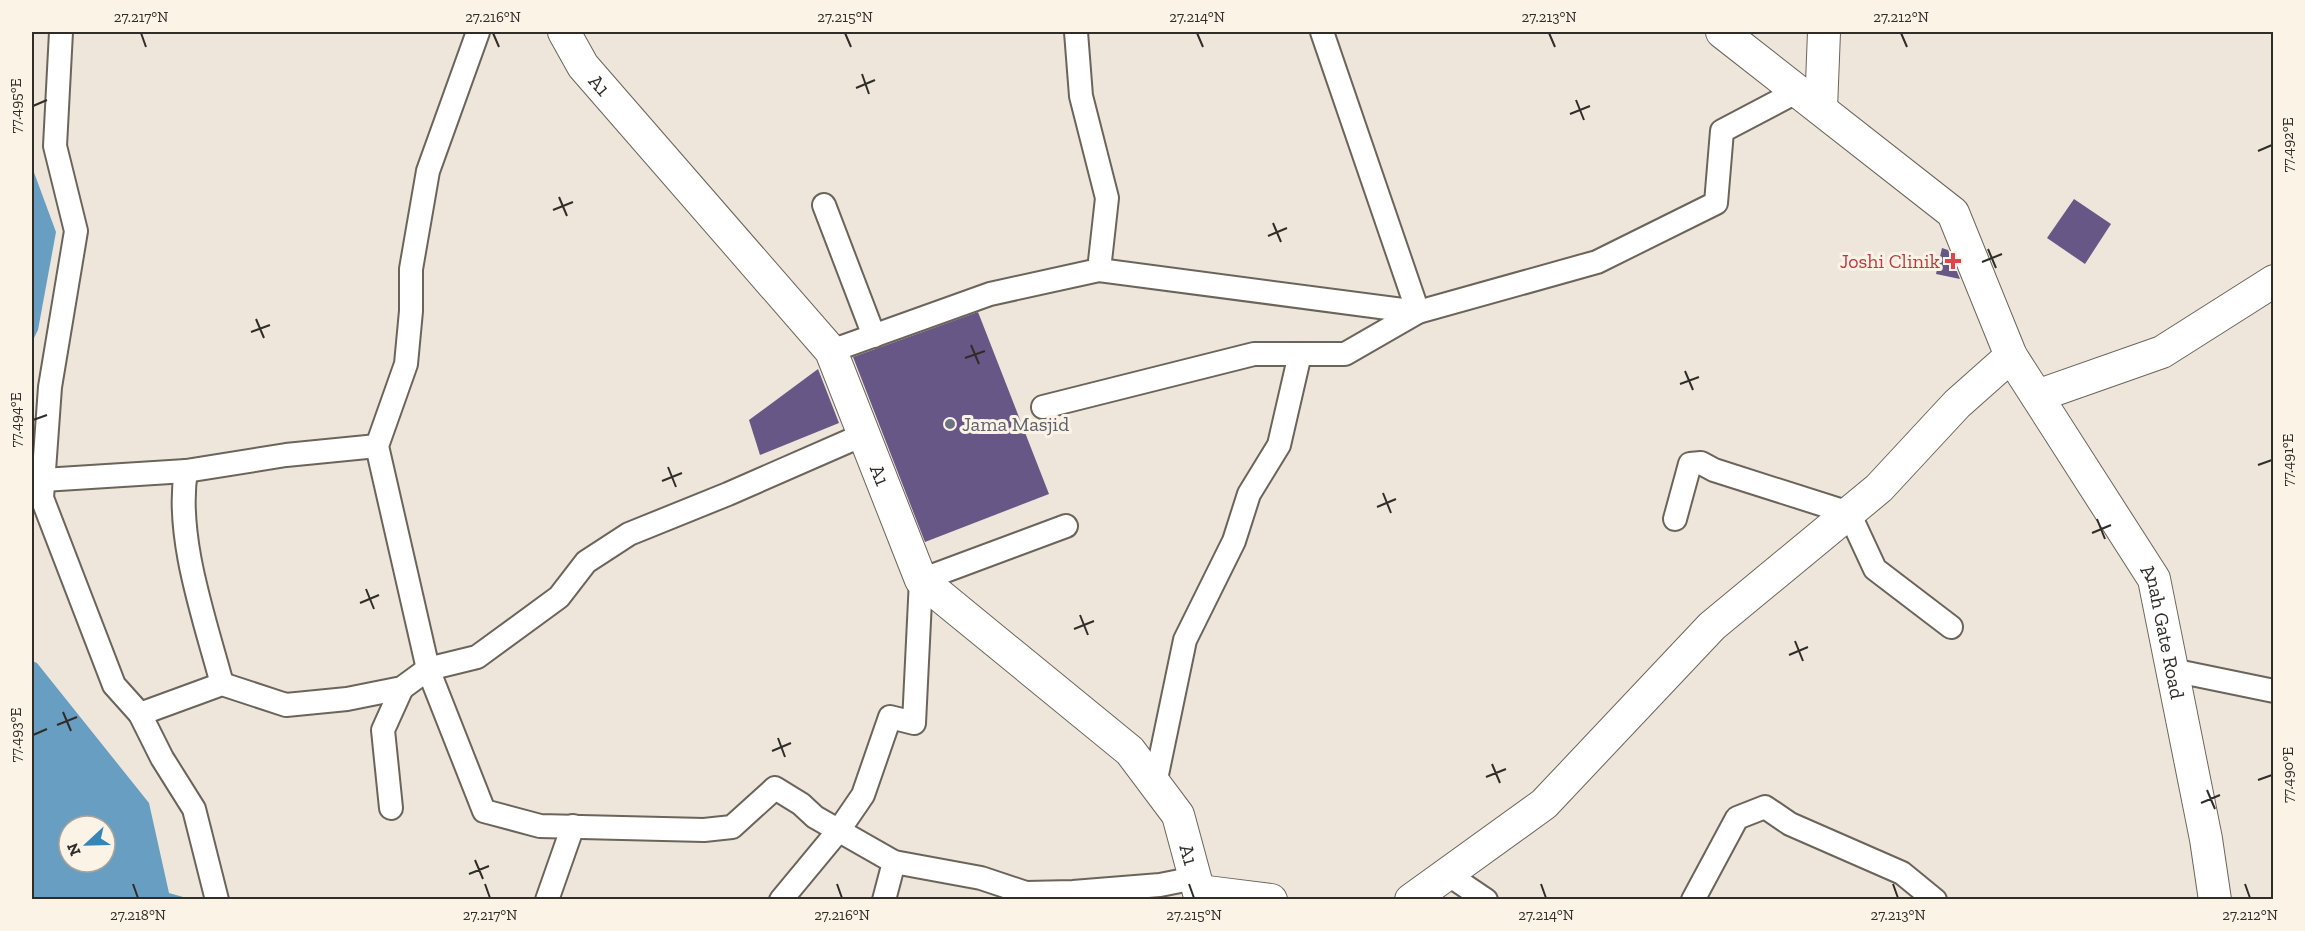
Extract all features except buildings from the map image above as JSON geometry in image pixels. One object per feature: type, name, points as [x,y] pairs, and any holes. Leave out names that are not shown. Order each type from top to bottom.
[{"type":"street","points":[[61,32],[55,146],[76,231],[50,387],[42,498],[114,685],[140,714],[162,758],[194,809],[217,900]]},
{"type":"street","points":[[478,32],[428,171],[411,269],[411,310],[406,364],[377,446],[428,669],[484,811],[540,826],[704,830],[732,827],[775,788],[801,804],[815,817],[894,862],[981,878],[1026,893],[1073,892],[1160,885],[1271,900]]},
{"type":"street","name":"A1","points":[[564,32],[583,66],[831,351],[921,580],[1130,751],[1178,815],[1198,889]]},
{"type":"street","points":[[1076,32],[1081,96],[1107,198],[1100,270]]},
{"type":"street","points":[[1322,32],[1418,312]]},
{"type":"street","name":"Anah Gate Road","points":[[1722,32],[1953,213],[2011,356],[2154,579],[2206,839],[2215,900]]},
{"type":"street","points":[[1043,407],[1254,354],[1345,354],[1418,312],[1597,262],[1716,202],[1722,130],[1809,100],[1824,32]]},
{"type":"street","points":[[824,205],[874,336]]},
{"type":"street","points":[[831,351],[990,294],[1100,270],[1418,312]]},
{"type":"street","points":[[2037,396],[2162,352],[2274,281]]},
{"type":"street","points":[[1155,784],[1185,640],[1234,541],[1249,494],[1279,445],[1300,354]]},
{"type":"street","points":[[1411,900],[1544,804],[1712,626],[1879,488],[1957,404],[2011,356]]},
{"type":"street","points":[[140,714],[222,684],[286,705],[347,699],[402,688],[428,669],[477,657],[559,597],[586,562],[629,534],[865,434]]},
{"type":"street","points":[[43,480],[186,471],[285,455],[377,446]]},
{"type":"street","points":[[1675,519],[1690,464],[1701,463],[1714,470],[1849,513],[1875,569],[1951,627]]},
{"type":"street","points":[[186,471],[183,491],[190,562],[222,684]]},
{"type":"street","points":[[781,900],[839,830],[863,795],[890,717],[914,723],[921,580],[1066,526]]},
{"type":"street","points":[[2172,669],[2274,691]]},
{"type":"street","points":[[391,808],[383,729],[402,688]]},
{"type":"street","points":[[1693,900],[1737,818],[1765,807],[1790,824],[1902,873],[1935,900]]},
{"type":"street","points":[[547,900],[573,826]]},
{"type":"street","points":[[884,900],[894,862]]},
{"type":"street","points":[[1446,873],[1486,900]]},
{"type":"water","points":[[32,167],[56,232],[38,330],[32,342]]},
{"type":"water","points":[[32,661],[37,663],[149,803],[169,893],[190,899],[32,899]]},
{"type":"place","name":"Joshi Clinik","points":[[1953,261]]},
{"type":"place","name":"Jama Masjid","points":[[950,424]]}]
